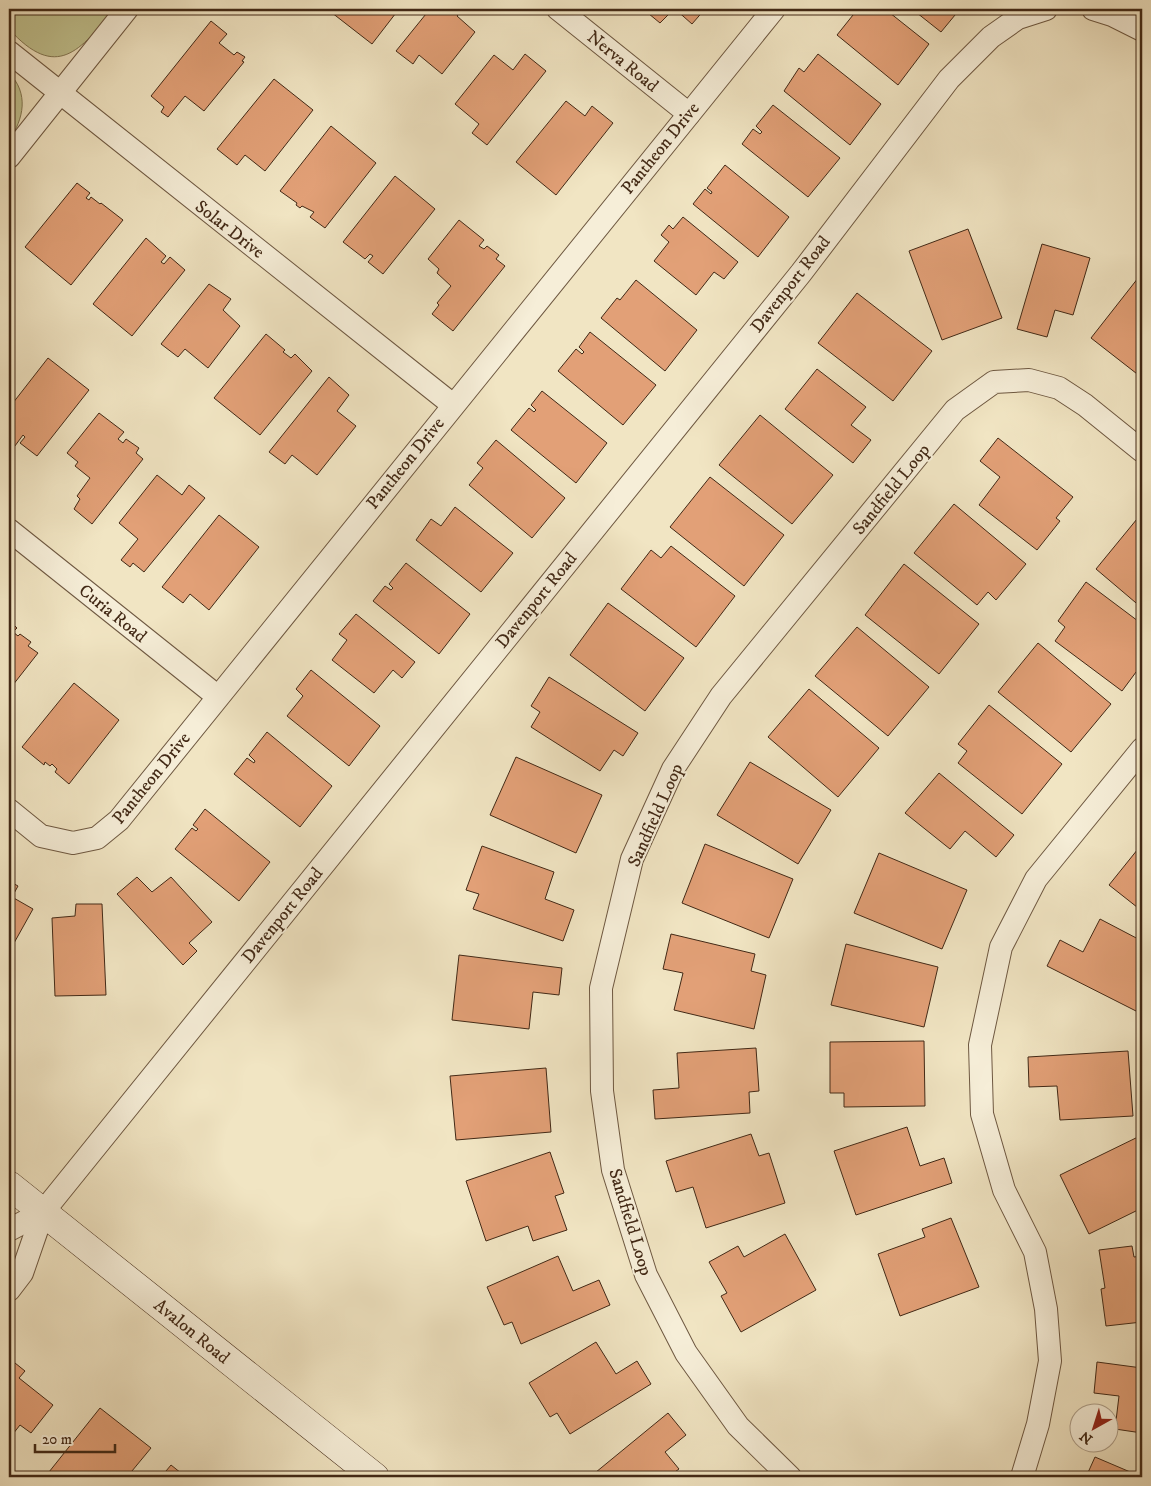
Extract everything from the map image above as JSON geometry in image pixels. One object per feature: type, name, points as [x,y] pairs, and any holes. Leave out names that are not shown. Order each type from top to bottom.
[{"type":"main road","name":"Avalon Road","points":[[9,1185],[375,1477]]},
{"type":"street","points":[[9,157],[127,9]]},
{"type":"street","name":"Nerva Road","points":[[558,9],[688,114]]},
{"type":"street","name":"Pantheon Drive","points":[[9,810],[41,836],[73,843],[97,838],[119,820],[452,405],[774,9]]},
{"type":"street","name":"Davenport Road","points":[[43,1212],[794,280],[949,79],[991,37],[1018,18],[1046,9]]},
{"type":"street","points":[[1093,9],[1112,15],[1142,30]]},
{"type":"street","name":"Solar Drive","points":[[9,52],[452,405]]},
{"type":"street","name":"Sandfield Loop","points":[[790,1477],[738,1426],[686,1353],[646,1275],[613,1170],[602,1091],[601,988],[632,859],[673,769],[720,696],[955,410],[994,382],[1029,380],[1059,388],[1085,405],[1142,451]]},
{"type":"street","name":"Curia Road","points":[[9,530],[217,696]]},
{"type":"street","points":[[1022,1477],[1038,1424],[1050,1361],[1046,1309],[1035,1252],[1004,1190],[982,1114],[980,1045],[1001,947],[1036,879],[1142,749]]},
{"type":"street","points":[[9,1230],[43,1212]]},
{"type":"street","points":[[9,1290],[22,1273],[43,1212]]},
{"type":"green space","points":[[9,9],[115,9],[79,47],[67,54],[54,57],[41,54],[26,45],[9,29]]},
{"type":"green space","points":[[9,73],[20,89],[22,106],[18,123],[9,140]]},
{"type":"building","points":[[327,9],[399,9],[372,44]]},
{"type":"building","points":[[430,9],[463,9],[457,16],[475,32],[442,74],[419,55],[413,64],[396,51]]},
{"type":"building","points":[[643,9],[674,9],[660,23]]},
{"type":"building","points":[[675,9],[705,9],[692,24]]},
{"type":"building","points":[[845,9],[885,9],[929,44],[898,85],[837,35],[853,15]]},
{"type":"building","points":[[912,9],[960,9],[941,32]]},
{"type":"building","points":[[211,21],[227,34],[219,43],[234,55],[237,52],[245,57],[242,61],[244,62],[204,111],[185,96],[168,117],[161,112],[164,107],[151,96]]},
{"type":"building","points":[[525,54],[546,71],[487,145],[472,133],[479,124],[455,104],[494,55],[513,70]]},
{"type":"building","points":[[818,54],[881,104],[850,145],[784,91],[799,68],[804,72]]},
{"type":"building","points":[[274,79],[313,110],[265,171],[245,155],[237,165],[217,149]]},
{"type":"building","points":[[566,101],[585,116],[592,106],[613,123],[556,195],[516,162]]},
{"type":"building","points":[[773,105],[840,158],[808,197],[742,144],[753,129],[760,134],[762,132],[756,126]]},
{"type":"building","points":[[331,126],[376,163],[325,228],[310,217],[314,212],[302,206],[300,208],[296,205],[297,203],[280,191]]},
{"type":"building","points":[[725,165],[789,217],[758,257],[693,204],[705,189],[711,194],[712,192],[707,188]]},
{"type":"building","points":[[395,176],[435,209],[383,274],[368,262],[373,256],[370,254],[365,259],[343,242]]},
{"type":"building","points":[[77,183],[90,193],[86,198],[89,200],[91,197],[123,220],[71,285],[25,247]]},
{"type":"building","points":[[683,217],[738,262],[724,279],[714,272],[696,295],[654,261],[669,242],[661,235],[669,225],[673,229]]},
{"type":"building","points":[[459,220],[484,240],[479,246],[484,249],[487,246],[499,255],[496,259],[505,266],[453,331],[432,314],[439,305],[437,303],[451,286],[437,273],[439,269],[428,259]]},
{"type":"building","points":[[968,229],[1002,318],[942,340],[909,251]]},
{"type":"building","points":[[146,238],[166,256],[161,262],[164,264],[170,257],[185,270],[132,336],[93,304]]},
{"type":"building","points":[[1042,244],[1090,258],[1073,315],[1055,310],[1047,337],[1017,329]]},
{"type":"building","points":[[1142,273],[1142,375],[1141,377],[1091,338]]},
{"type":"building","points":[[636,280],[697,330],[665,371],[601,318],[617,298],[620,300]]},
{"type":"building","points":[[209,284],[231,299],[223,310],[240,326],[208,368],[185,349],[178,357],[161,344]]},
{"type":"building","points":[[857,293],[932,351],[893,401],[818,343]]},
{"type":"building","points":[[590,332],[656,385],[623,425],[558,371],[576,349],[582,354],[584,352],[579,347]]},
{"type":"building","points":[[266,334],[285,350],[283,352],[291,358],[295,354],[312,371],[260,435],[214,398]]},
{"type":"building","points":[[48,358],[89,390],[37,456],[20,443],[25,437],[23,435],[9,454],[9,408]]},
{"type":"building","points":[[817,369],[866,407],[851,425],[871,440],[853,463],[785,409]]},
{"type":"building","points":[[329,377],[349,395],[337,411],[356,426],[317,475],[292,455],[285,464],[269,452]]},
{"type":"building","points":[[542,391],[607,443],[576,483],[511,430],[529,408],[534,412],[536,410],[531,405]]},
{"type":"building","points":[[99,413],[124,432],[118,439],[123,443],[126,439],[139,448],[136,453],[143,459],[92,524],[74,509],[80,499],[77,496],[90,478],[75,466],[78,462],[67,453]]},
{"type":"building","points":[[760,415],[833,475],[792,524],[719,465]]},
{"type":"building","points":[[998,438],[1073,497],[1056,518],[1060,521],[1037,550],[979,505],[1000,477],[980,461]]},
{"type":"building","points":[[496,440],[565,498],[532,538],[469,485],[483,468],[477,463]]},
{"type":"building","points":[[157,475],[182,495],[189,485],[205,498],[144,572],[133,563],[130,567],[121,560],[138,539],[119,523]]},
{"type":"building","points":[[710,477],[784,535],[744,586],[670,527]]},
{"type":"building","points":[[954,504],[1026,564],[996,600],[988,592],[977,605],[914,553]]},
{"type":"building","points":[[455,507],[513,553],[481,592],[416,540],[431,519],[441,526]]},
{"type":"building","points":[[219,515],[259,547],[209,610],[190,594],[183,603],[162,587]]},
{"type":"building","points":[[1137,519],[1142,524],[1142,608],[1096,569]]},
{"type":"building","points":[[671,546],[735,596],[696,647],[621,589],[651,550],[661,558]]},
{"type":"building","points":[[406,563],[470,614],[439,654],[373,601],[385,586],[391,590],[393,588],[389,584]]},
{"type":"building","points":[[904,564],[979,624],[939,674],[865,615]]},
{"type":"building","points":[[1086,582],[1142,624],[1142,664],[1122,691],[1055,641],[1065,627],[1058,621]]},
{"type":"building","points":[[608,603],[684,658],[645,711],[570,655]]},
{"type":"building","points":[[356,614],[415,662],[402,678],[393,670],[374,693],[332,660],[347,640],[339,634]]},
{"type":"building","points":[[9,620],[17,628],[13,632],[18,636],[20,634],[31,642],[28,646],[38,653],[9,690]]},
{"type":"building","points":[[857,627],[929,687],[888,736],[815,676]]},
{"type":"building","points":[[1038,643],[1111,704],[1071,752],[998,692]]},
{"type":"building","points":[[311,670],[380,726],[349,766],[287,716],[303,696],[296,689]]},
{"type":"building","points":[[549,677],[638,733],[623,756],[614,750],[600,771],[531,727],[540,712],[531,706]]},
{"type":"building","points":[[74,683],[119,720],[69,784],[55,772],[57,769],[52,764],[50,766],[45,762],[44,765],[22,747]]},
{"type":"building","points":[[809,689],[879,748],[838,797],[768,737]]},
{"type":"building","points":[[989,705],[1062,764],[1022,814],[958,763],[967,751],[958,744]]},
{"type":"building","points":[[267,732],[332,786],[300,827],[234,774],[247,758],[254,763],[255,761],[249,755]]},
{"type":"building","points":[[516,757],[602,795],[576,853],[490,815]]},
{"type":"building","points":[[750,762],[831,810],[798,864],[717,815]]},
{"type":"building","points":[[939,773],[1014,835],[996,857],[965,831],[950,849],[905,813]]},
{"type":"building","points":[[205,809],[270,862],[239,901],[175,849],[192,828],[196,831],[198,829],[193,825]]},
{"type":"building","points":[[705,844],[793,879],[769,938],[682,903]]},
{"type":"building","points":[[1142,844],[1142,911],[1109,885]]},
{"type":"building","points":[[482,846],[554,872],[545,899],[574,910],[563,941],[473,909],[479,894],[466,890]]},
{"type":"building","points":[[879,853],[967,890],[942,949],[854,913]]},
{"type":"building","points":[[137,877],[152,892],[171,877],[212,922],[189,943],[197,951],[183,965],[117,894]]},
{"type":"building","points":[[9,881],[18,886],[12,897],[33,909],[9,952]]},
{"type":"building","points":[[76,904],[102,904],[106,995],[55,996],[52,918],[75,916]]},
{"type":"building","points":[[1100,919],[1142,941],[1142,998],[1136,1011],[1047,966],[1060,940],[1083,952]]},
{"type":"building","points":[[671,934],[755,954],[751,971],[766,975],[754,1029],[674,1010],[683,973],[663,969]]},
{"type":"building","points":[[846,944],[938,967],[924,1027],[831,1005]]},
{"type":"building","points":[[459,955],[562,968],[559,995],[533,992],[529,1029],[452,1020]]},
{"type":"building","points":[[924,1041],[925,1106],[844,1107],[844,1093],[830,1093],[830,1042]]},
{"type":"building","points":[[756,1048],[759,1091],[749,1092],[750,1113],[655,1119],[653,1090],[679,1088],[677,1053]]},
{"type":"building","points":[[1128,1051],[1133,1116],[1060,1120],[1057,1086],[1029,1087],[1028,1057]]},
{"type":"building","points":[[546,1068],[551,1132],[456,1140],[450,1076]]},
{"type":"building","points":[[907,1127],[920,1166],[944,1158],[952,1183],[856,1215],[834,1151]]},
{"type":"building","points":[[751,1134],[759,1156],[769,1153],[785,1203],[706,1228],[693,1187],[676,1192],[666,1161]]},
{"type":"building","points":[[1142,1135],[1142,1208],[1089,1234],[1060,1175]]},
{"type":"building","points":[[550,1152],[564,1193],[555,1196],[567,1230],[533,1241],[528,1226],[486,1241],[466,1181]]},
{"type":"building","points":[[951,1218],[979,1287],[900,1316],[878,1254],[925,1237],[922,1229]]},
{"type":"building","points":[[785,1234],[816,1290],[741,1332],[721,1296],[727,1293],[709,1262],[738,1246],[744,1257]]},
{"type":"building","points":[[1132,1246],[1134,1257],[1142,1256],[1142,1322],[1106,1326],[1101,1289],[1105,1288],[1099,1250]]},
{"type":"building","points":[[558,1256],[573,1291],[599,1280],[610,1305],[521,1344],[512,1322],[504,1325],[487,1287]]},
{"type":"building","points":[[596,1342],[616,1374],[637,1361],[651,1384],[570,1434],[557,1413],[550,1417],[529,1383]]},
{"type":"building","points":[[10,1359],[25,1371],[19,1378],[53,1405],[31,1433],[20,1425],[9,1439]]},
{"type":"building","points":[[1097,1362],[1142,1368],[1142,1433],[1118,1429],[1119,1396],[1094,1393]]},
{"type":"building","points":[[100,1408],[151,1448],[127,1477],[45,1477]]},
{"type":"building","points":[[668,1413],[686,1435],[665,1452],[679,1469],[668,1477],[590,1477]]},
{"type":"building","points":[[1095,1457],[1142,1477],[1086,1477]]},
{"type":"building","points":[[171,1465],[186,1477],[161,1477]]}]
